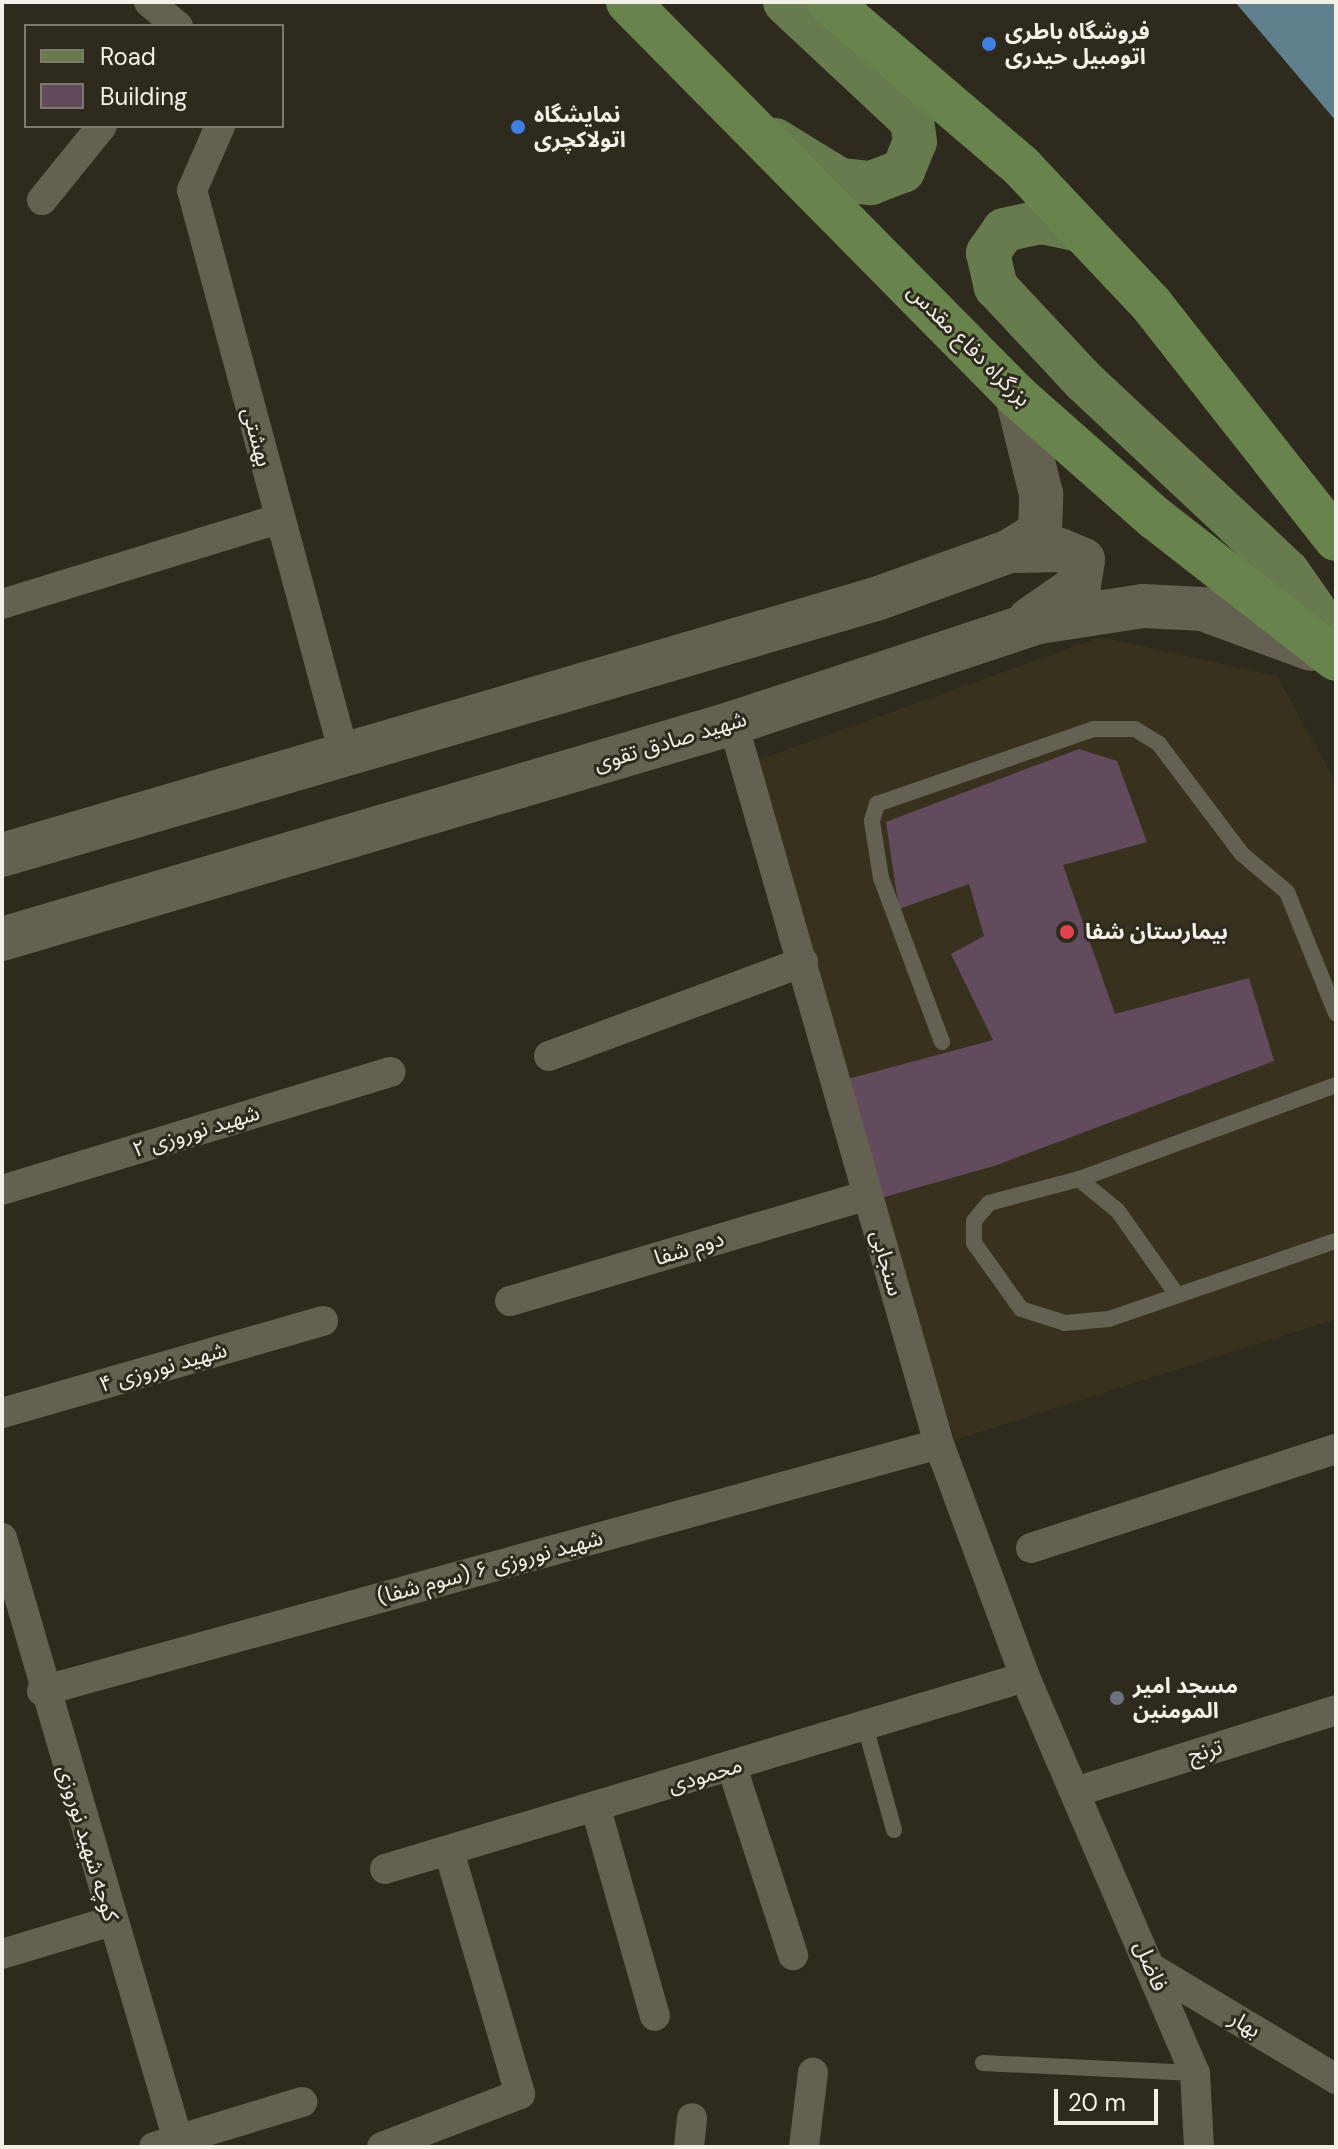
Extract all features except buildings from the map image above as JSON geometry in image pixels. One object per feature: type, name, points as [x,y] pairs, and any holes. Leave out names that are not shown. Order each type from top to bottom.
[{"type":"highway","name":"بزرگراه دفاع مقدس","points":[[628,2],[1017,396],[1155,518],[1336,659]]},
{"type":"highway","points":[[829,2],[1021,166],[1075,229],[1151,304],[1336,539]]},
{"type":"main road","points":[[753,126],[840,180],[871,183],[903,171],[915,142],[912,121],[785,2]]},
{"type":"main road","points":[[1075,229],[1041,222],[1004,230],[988,253],[996,287],[1085,382],[1288,572],[1336,641]]},
{"type":"main road","points":[[2,855],[343,750],[876,599],[1010,551],[1040,532],[1041,494],[1017,396]]},
{"type":"main road","points":[[1010,551],[1060,550],[1083,560],[1079,585],[1014,629]]},
{"type":"main road","name":"شهید صادق تقوی","points":[[2,939],[733,723],[1014,629],[1143,606],[1203,609],[1336,659]]},
{"type":"street","points":[[149,2],[176,24]]},
{"type":"street","points":[[42,200],[100,128]]},
{"type":"street","name":"بهشتی","points":[[219,128],[192,190],[343,750]]},
{"type":"street","points":[[2,604],[279,519]]},
{"type":"street","name":"سنجابی","points":[[733,723],[939,1444],[1025,1677],[1075,1792]]},
{"type":"street","points":[[549,1056],[803,962]]},
{"type":"street","name":"شهید نوروزی ۲","points":[[2,1190],[390,1072]]},
{"type":"street","name":"دوم شفا","points":[[510,1301],[868,1195]]},
{"type":"street","name":"شهید نوروزی ۴","points":[[2,1413],[323,1321]]},
{"type":"street","name":"شهید نوروزی ۶ (سوم شفا)","points":[[42,1691],[939,1444]]},
{"type":"street","points":[[1031,1548],[1336,1449]]},
{"type":"street","name":"کوچه شهید نوروزی","points":[[2,1538],[42,1691],[112,1921],[171,2145]]},
{"type":"street","name":"محمودی","points":[[385,1869],[450,1854],[1025,1677]]},
{"type":"street","name":"ترنج","points":[[1075,1792],[1336,1710]]},
{"type":"street","points":[[732,1767],[793,1955]]},
{"type":"street","name":"فاضل","points":[[1075,1792],[1195,2073],[1199,2147]]},
{"type":"street","points":[[596,1809],[655,2016]]},
{"type":"street","points":[[382,2147],[520,2094],[450,1854]]},
{"type":"street","points":[[2,1954],[112,1921]]},
{"type":"street","name":"بهار","points":[[1153,1969],[1336,2079]]},
{"type":"street","points":[[804,2147],[813,2073]]},
{"type":"street","points":[[171,2145],[302,2102]]},
{"type":"lane","points":[[942,1042],[881,878],[872,821],[877,804],[1094,729],[1135,729],[1159,744],[1242,854],[1287,892],[1336,1013]]},
{"type":"lane","points":[[1336,1085],[1079,1179],[989,1203],[974,1221],[974,1243],[1021,1309],[1065,1323],[1109,1319],[1336,1241]]},
{"type":"lane","points":[[1079,1179],[1118,1211],[1177,1295]]},
{"type":"lane","points":[[865,1726],[894,1830]]},
{"type":"lane","points":[[983,2063],[1195,2073]]},
{"type":"shaded area","name":"بیمارستان شفا","points":[[1101,637],[1277,676],[1336,783],[1336,1319],[955,1440],[747,764]]},
{"type":"water","points":[[1235,2],[1336,2],[1336,121]]},
{"type":"place","name":"فروشگاه باطری اتومبیل حیدری","points":[[989,44]]},
{"type":"place","name":"نمایشگاه اتولاکچری","points":[[518,127]]},
{"type":"place","name":"بیمارستان شفا","points":[[1067,932]]},
{"type":"place","name":"مسجد امیر المومنین","points":[[1117,1698]]}]
